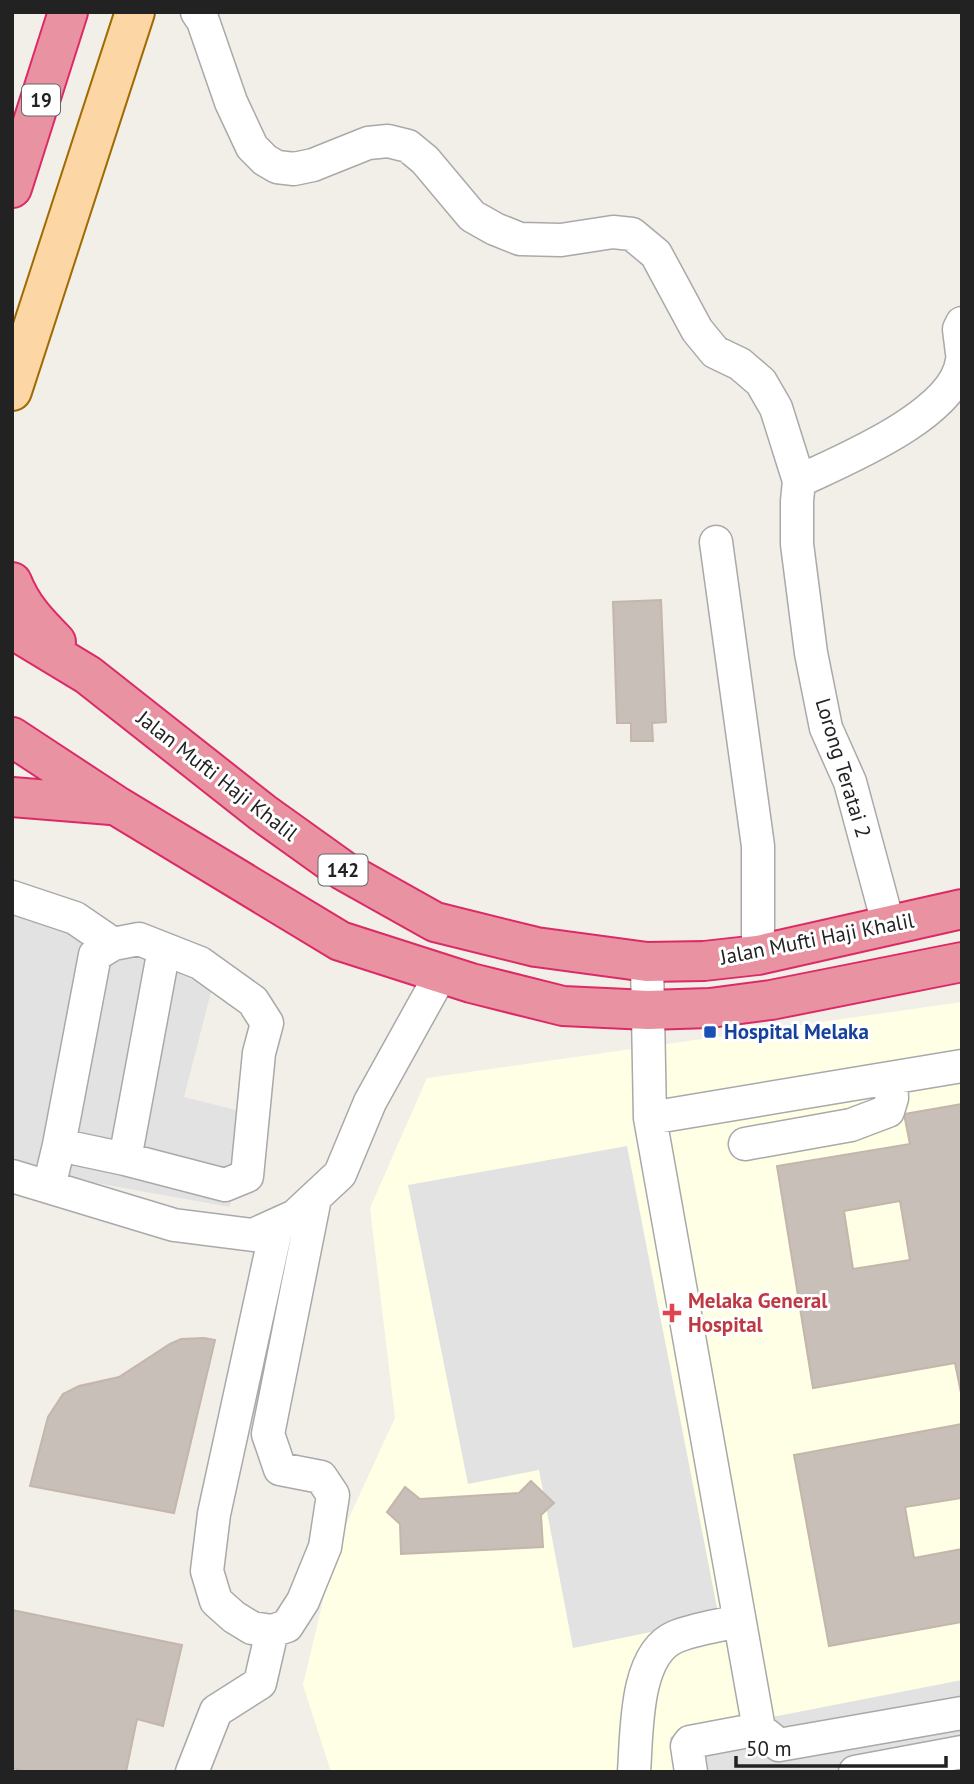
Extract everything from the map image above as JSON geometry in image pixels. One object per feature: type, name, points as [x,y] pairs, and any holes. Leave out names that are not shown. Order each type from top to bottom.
[{"type":"highway","name":"19","points":[[12,188],[68,12]]},
{"type":"highway","points":[[12,582],[18,597],[32,617],[88,675]]},
{"type":"highway","name":"Jalan Mufti Haji Khalil","points":[[12,629],[88,675],[273,821],[344,871],[435,922],[536,947],[647,962],[704,961],[758,955],[962,909]]},
{"type":"highway","points":[[12,737],[117,806],[340,941],[441,974],[563,1006],[648,1010],[710,1008],[771,1000],[962,962]]},
{"type":"highway","points":[[12,797],[117,806]]},
{"type":"main road","points":[[12,391],[135,12]]},
{"type":"main road","points":[[12,340],[68,218]]},
{"type":"street","points":[[197,12],[231,102],[252,146],[265,160],[277,167],[294,169],[313,165],[368,143],[388,141],[408,146],[425,160],[472,216],[520,239],[561,240],[612,233],[632,234],[656,254],[697,330],[715,352],[740,364],[761,382],[776,408],[799,481],[890,437],[923,415],[956,381],[962,360]]},
{"type":"street","points":[[962,323],[959,330],[962,353]]},
{"type":"street","name":"Lorong Teratai 2","points":[[799,481],[797,544],[811,653],[826,728],[850,782],[889,927]]},
{"type":"street","points":[[716,542],[758,846],[758,955]]},
{"type":"street","points":[[12,897],[75,918],[113,944]]},
{"type":"street","points":[[49,1187],[94,955],[113,944],[139,939],[200,964],[253,1001],[267,1023],[259,1053],[247,1176],[225,1185],[125,1159],[59,1146]]},
{"type":"street","points":[[125,1159],[164,949]]},
{"type":"street","points":[[647,962],[650,1118],[759,1729],[779,1745],[962,1713]]},
{"type":"street","points":[[14,1184],[49,1187],[174,1225],[253,1235],[277,1225],[295,1216],[340,1174],[370,1102],[441,974]]},
{"type":"street","points":[[650,1118],[962,1066]]},
{"type":"street","points":[[746,1144],[851,1125],[888,1111],[892,1098],[891,1078]]},
{"type":"street","points":[[277,1225],[214,1514],[207,1571],[216,1601],[252,1628],[272,1631],[287,1626],[303,1601],[325,1547],[333,1495],[321,1477],[281,1469],[268,1434],[315,1198]]},
{"type":"street","points":[[634,1772],[638,1708],[649,1663],[674,1637],[738,1621]]},
{"type":"street","points":[[192,1772],[216,1711],[260,1683],[272,1631]]},
{"type":"street","points":[[691,1772],[687,1746],[690,1742],[759,1729]]},
{"type":"street","points":[[855,1772],[962,1752]]},
{"type":"shaded area","points":[[12,912],[74,928],[212,988],[184,1097],[248,1113],[230,1207],[12,1168]]},
{"type":"shaded area","name":"Melaka General Hospital","points":[[962,1002],[962,1772],[331,1772],[303,1685],[336,1546],[395,1418],[370,1208],[427,1078]]},
{"type":"shaded area","points":[[627,1146],[719,1618],[573,1648],[539,1470],[468,1484],[408,1185]]},
{"type":"shaded area","points":[[962,1680],[962,1772],[677,1772],[670,1737]]},
{"type":"building","points":[[661,600],[666,722],[652,723],[653,741],[631,741],[631,723],[617,723],[613,602]]},
{"type":"building","points":[[962,1104],[962,1398],[955,1363],[813,1388],[777,1166],[910,1144],[904,1114]],"holes":[[[900,1201],[910,1260],[853,1269],[844,1211]]]},
{"type":"building","points":[[181,1339],[215,1340],[174,1513],[30,1486],[48,1417],[63,1394],[79,1386],[119,1377]]},
{"type":"building","points":[[962,1424],[962,1498],[905,1507],[914,1558],[962,1549],[962,1622],[829,1646],[794,1455]]},
{"type":"building","points":[[531,1481],[554,1503],[541,1515],[543,1547],[401,1554],[400,1524],[387,1512],[405,1487],[420,1499],[519,1493]]},
{"type":"building","points":[[12,1610],[182,1645],[163,1726],[137,1719],[126,1772],[30,1772],[12,1768]]},
{"type":"place","name":"Hospital Melaka","points":[[710,1032]]},
{"type":"place","name":"Melaka General Hospital","points":[[672,1313]]}]
